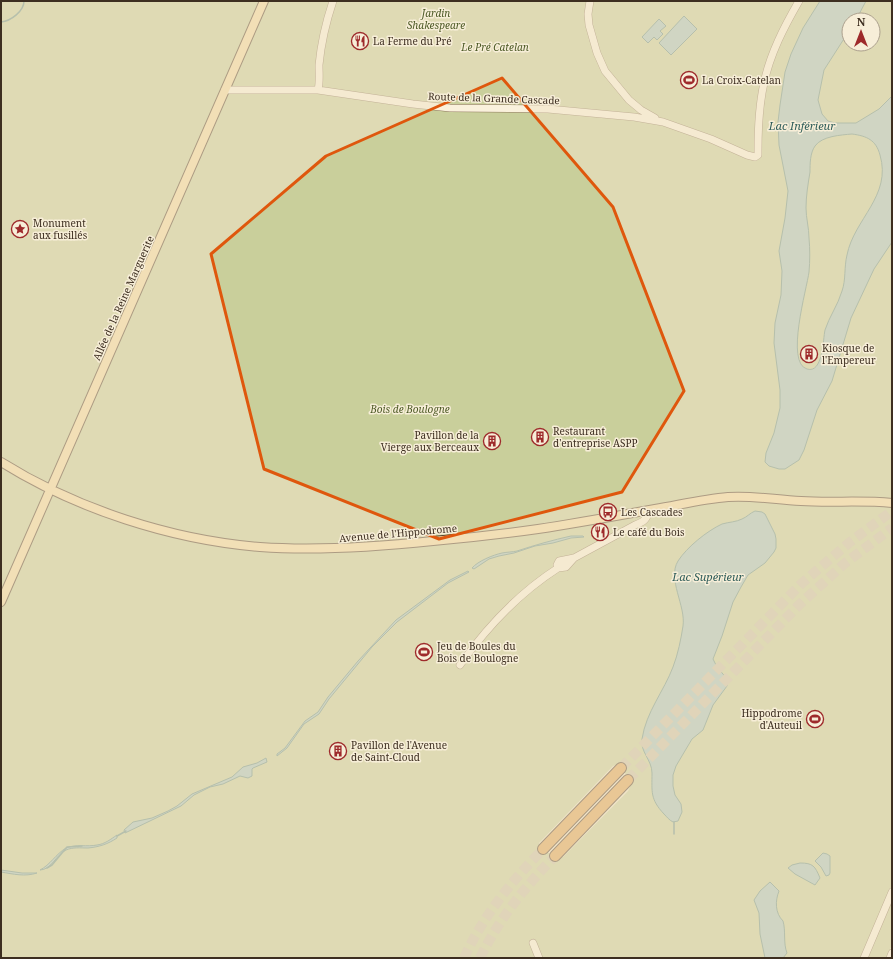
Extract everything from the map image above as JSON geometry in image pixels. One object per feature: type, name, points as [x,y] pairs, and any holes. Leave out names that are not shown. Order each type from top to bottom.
[{"type":"highway","points":[[543,849],[621,768]]},
{"type":"highway","points":[[555,856],[628,780]]},
{"type":"main road","name":"Allée de la Reine Marguerite","points":[[1,602],[264,1]]},
{"type":"main road","name":"Avenue de l'Hippodrome","points":[[1,462],[50,489],[93,507],[166,531],[259,547],[309,549],[396,545],[476,537],[538,529],[728,497],[744,496],[808,501],[874,501],[892,503]]},
{"type":"street","points":[[319,87],[319,64],[326,21],[333,1]]},
{"type":"street","points":[[590,1],[588,14],[589,24],[597,53],[605,71],[634,104],[647,114],[663,122]]},
{"type":"street","name":"Route de la Grande Cascade","points":[[225,90],[319,87],[413,104],[450,108],[548,109],[634,117],[663,122],[711,139],[753,157],[756,156],[758,151],[760,109],[764,82],[779,40],[799,1]]},
{"type":"street","points":[[460,665],[485,633],[514,602],[543,578],[558,568],[557,565],[559,561],[574,558],[635,525],[644,522],[649,510]]},
{"type":"street","points":[[630,513],[634,519],[635,525]]},
{"type":"street","points":[[864,958],[892,892]]},
{"type":"street","points":[[535,958],[534,946],[539,958]]},
{"type":"street","points":[[890,958],[892,952]]},
{"type":"highlighted area","points":[[502,78],[613,207],[684,391],[622,492],[439,539],[264,469],[211,254],[326,156]]},
{"type":"green space","name":"Bois de Boulogne","points":[[1,1],[892,1],[892,945],[886,958],[1,958]],"holes":[[[613,766],[618,766],[623,770],[629,779],[630,787],[628,791],[563,857],[555,857],[541,848],[539,843]]]},
{"type":"water","name":"Lac Inférieur","points":[[820,1],[866,1],[860,12],[841,12],[841,43],[824,70],[818,100],[822,114],[828,121],[835,123],[856,123],[879,109],[892,96],[892,242],[874,269],[851,318],[832,381],[817,410],[804,450],[799,460],[785,469],[779,469],[769,466],[765,462],[766,453],[774,433],[780,408],[780,390],[774,343],[775,323],[781,295],[782,271],[779,251],[788,191],[779,145],[778,122],[785,72],[791,54],[803,28]],"holes":[[[852,134],[866,138],[873,142],[880,155],[882,170],[881,183],[871,207],[851,242],[846,260],[843,287],[825,330],[823,348],[819,361],[812,369],[807,369],[801,364],[798,354],[797,340],[809,272],[809,230],[806,208],[811,155],[815,146],[827,138]]]},
{"type":"water","points":[[684,16],[697,29],[671,55],[659,43]]},
{"type":"water","points":[[659,19],[666,26],[660,31],[663,34],[657,40],[654,37],[648,43],[642,37]]},
{"type":"water","name":"Lac Supérieur","points":[[755,511],[765,514],[775,534],[776,548],[765,563],[748,575],[733,602],[713,659],[717,667],[728,680],[727,686],[713,705],[703,730],[692,739],[676,766],[673,775],[673,786],[675,795],[681,804],[682,812],[678,821],[673,822],[659,809],[654,799],[651,768],[644,752],[642,739],[647,720],[669,676],[678,652],[683,618],[676,584],[675,568],[682,556],[704,535],[722,524],[740,520]]},
{"type":"water","points":[[571,536],[584,537],[571,538],[535,546],[489,559],[474,569],[472,568],[494,555],[517,551],[544,543]]},
{"type":"water","points":[[468,571],[469,572],[448,583],[397,622],[372,647],[329,699],[319,714],[304,724],[287,748],[277,756],[277,754],[285,748],[305,721],[318,712],[328,697],[358,661],[396,620],[450,580]]},
{"type":"water","points":[[266,758],[267,762],[252,769],[252,776],[248,778],[240,776],[223,784],[210,787],[194,795],[181,806],[125,833],[124,830],[133,822],[152,818],[168,811],[192,794],[232,777],[243,767],[257,763]]},
{"type":"water","points":[[117,835],[117,838],[100,846],[66,850],[62,852],[47,868],[40,870],[66,848],[74,846],[93,846],[108,841]]},
{"type":"water","points":[[823,853],[830,856],[830,873],[826,876],[821,867],[815,861]]},
{"type":"water","points":[[800,863],[811,865],[815,868],[820,878],[815,885],[795,874],[788,868],[792,865]]},
{"type":"water","points":[[1,870],[22,873],[37,873],[19,875],[1,872]]},
{"type":"water","points":[[770,882],[779,891],[776,907],[780,918],[783,921],[787,953],[783,958],[765,958],[760,934],[759,913],[754,900],[760,891]]},
{"type":"waterway","points":[[1,22],[9,20],[16,15],[22,8],[24,1]]},
{"type":"waterway","points":[[674,822],[674,834]]},
{"type":"waterway","points":[[117,836],[126,831]]},
{"type":"waterway","points":[[47,868],[52,865],[67,847],[82,846]]},
{"type":"tunnel","points":[[621,768],[801,584],[850,542],[892,511]]},
{"type":"tunnel","points":[[628,780],[800,604],[844,564],[892,528]]},
{"type":"tunnel","points":[[464,958],[480,928],[499,900],[543,849]]},
{"type":"tunnel","points":[[480,958],[487,944],[513,904],[555,856]]},
{"type":"place","name":"La Ferme du Pré","points":[[360,41]]},
{"type":"place","name":"La Croix-Catelan","points":[[689,80]]},
{"type":"place","name":"Monument aux fusillés","points":[[20,229]]},
{"type":"place","name":"Kiosque de l'Empereur","points":[[809,354]]},
{"type":"place","name":"Restaurant d'entreprise ASPP","points":[[540,437]]},
{"type":"place","name":"Pavillon de la Vierge aux Berceaux","points":[[492,441]]},
{"type":"place","name":"Les Cascades","points":[[608,512]]},
{"type":"place","name":"Le café du Bois","points":[[600,532]]},
{"type":"place","name":"Jeu de Boules du Bois de Boulogne","points":[[424,652]]},
{"type":"place","name":"Hippodrome d'Auteuil","points":[[815,719]]},
{"type":"place","name":"Pavillon de l'Avenue de Saint-Cloud","points":[[338,751]]},
{"type":"park label","name":"Jardin Shakespeare","points":[[436,18]]},
{"type":"park label","name":"Le Pré Catelan","points":[[495,47]]}]
